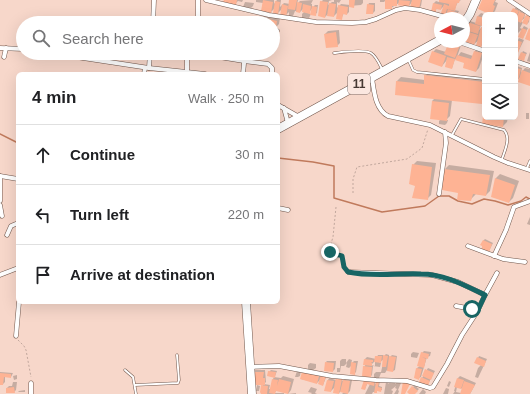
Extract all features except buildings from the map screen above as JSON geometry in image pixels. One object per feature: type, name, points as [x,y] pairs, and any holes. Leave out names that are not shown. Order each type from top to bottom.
[{"type":"highway","points":[[470,14],[476,0]]},
{"type":"highway","name":"11","points":[[280,128],[434,43]]},
{"type":"highway","points":[[246,304],[252,394]]},
{"type":"street","points":[[153,16],[154,0]]},
{"type":"street","points":[[198,0],[198,16]]},
{"type":"street","points":[[206,0],[276,16]]},
{"type":"street","points":[[509,0],[530,14]]},
{"type":"street","points":[[280,17],[316,22],[352,23],[376,20],[396,10],[405,8],[434,14]]},
{"type":"street","points":[[470,46],[482,50]]},
{"type":"street","points":[[0,48],[16,49]]},
{"type":"street","points":[[4,57],[6,48]]},
{"type":"street","points":[[96,60],[177,72],[193,72]]},
{"type":"street","points":[[149,60],[148,68],[149,72]]},
{"type":"street","points":[[187,60],[187,71]]},
{"type":"street","points":[[238,60],[270,65],[272,72]]},
{"type":"street","points":[[243,72],[244,61]]},
{"type":"street","points":[[518,62],[530,66]]},
{"type":"street","points":[[145,72],[148,68]]},
{"type":"street","points":[[372,77],[377,103],[383,114],[430,125],[502,161],[528,170]]},
{"type":"street","points":[[280,106],[299,117]]},
{"type":"street","points":[[284,108],[288,123]]},
{"type":"street","points":[[439,194],[446,143],[444,132]]},
{"type":"street","points":[[0,201],[0,176],[16,179]]},
{"type":"street","points":[[494,256],[506,230],[514,207],[530,200]]},
{"type":"street","points":[[0,205],[2,216]]},
{"type":"street","points":[[280,208],[288,210]]},
{"type":"street","points":[[7,235],[11,226],[16,224]]},
{"type":"street","points":[[468,246],[503,259],[525,262]]},
{"type":"street","points":[[0,274],[16,269]]},
{"type":"street","points":[[348,272],[432,275],[458,282],[485,295]]},
{"type":"street","points":[[250,367],[279,366],[332,376],[376,380],[407,380],[429,389],[433,387],[447,364],[462,335],[477,312],[485,295],[498,274]]},
{"type":"street","points":[[16,336],[19,304]]},
{"type":"street","points":[[456,306],[472,309],[477,312]]},
{"type":"street","points":[[31,394],[32,383]]},
{"type":"lane","points":[[334,53],[366,51],[372,53],[383,71]]},
{"type":"lane","points":[[408,58],[413,70],[417,72],[482,79]]},
{"type":"lane","points":[[452,136],[461,119],[504,130],[507,134],[508,140],[502,161]]},
{"type":"lane","points":[[528,170],[530,161]]},
{"type":"lane","points":[[134,385],[178,383],[177,355]]},
{"type":"lane","points":[[126,370],[133,377],[136,394]]},
{"type":"path","points":[[353,193],[352,179],[357,167],[406,159],[422,148],[430,125]]},
{"type":"path","points":[[336,207],[330,252],[333,255],[342,256],[344,267],[348,272]]},
{"type":"path","points":[[16,336],[26,350],[32,383]]},
{"type":"waterway","points":[[0,134],[16,142]]},
{"type":"waterway","points":[[280,158],[334,166],[334,198],[382,212],[425,206],[439,196],[449,196],[458,201],[472,204],[484,199],[508,205],[521,201],[526,197],[530,199]]},
{"type":"route","points":[[330,252],[333,255],[341,255],[345,270],[352,273],[422,274],[439,276],[458,282],[485,295],[477,312],[472,309]]}]
